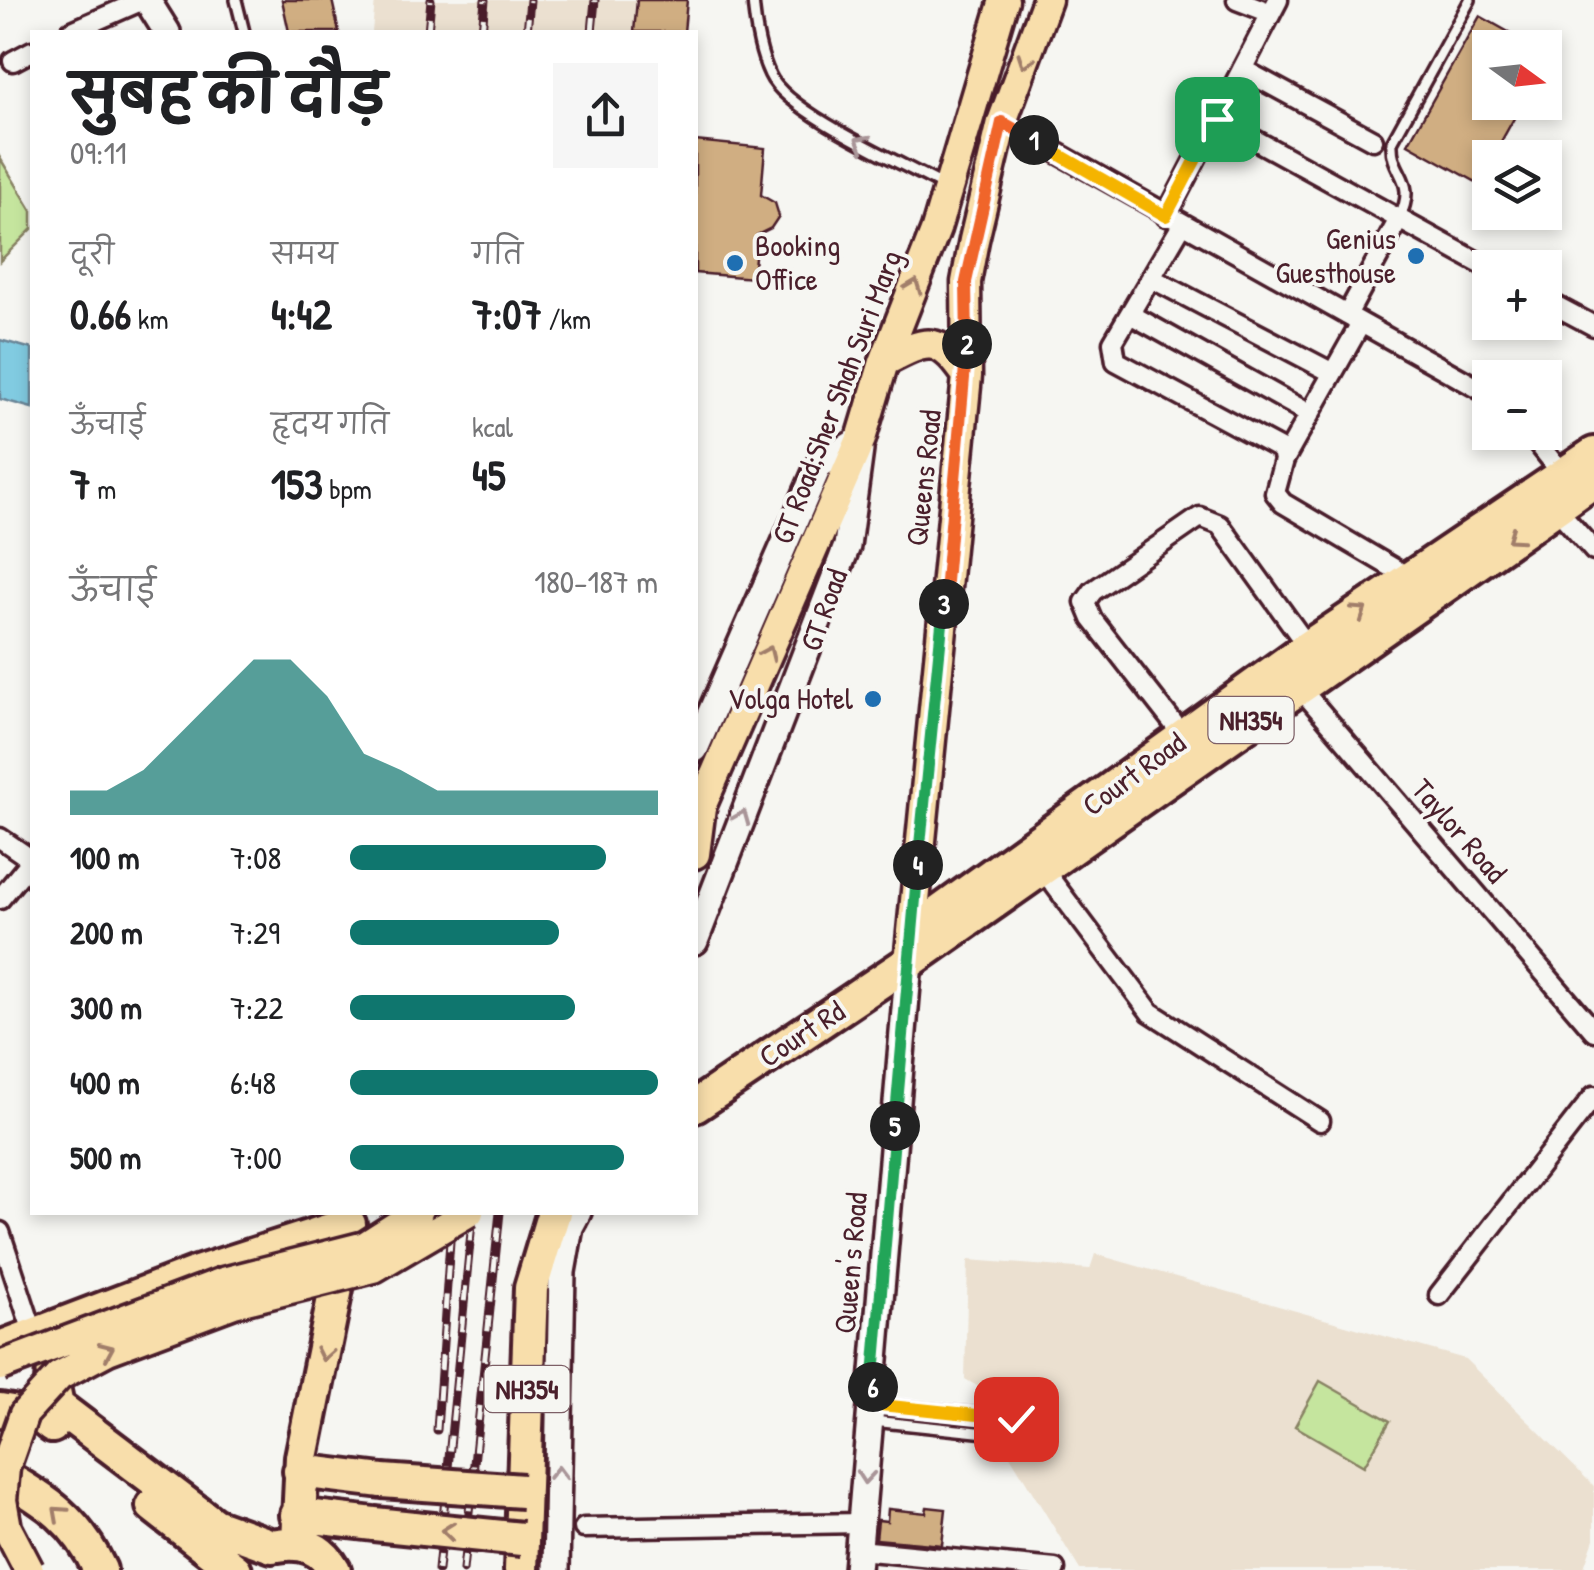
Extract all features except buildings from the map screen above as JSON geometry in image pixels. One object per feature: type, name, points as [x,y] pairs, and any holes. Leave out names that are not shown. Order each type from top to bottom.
[{"type":"highway","name":"Court Road","points":[[910,948],[1185,738],[1572,489],[1594,454]]},
{"type":"highway","name":"Court Road","points":[[910,948],[1042,868],[1410,578],[1572,489]]},
{"type":"highway","name":"Court Rd","points":[[698,1104],[786,1042],[808,1032],[910,948]]},
{"type":"highway","name":"NH354","points":[[521,1559],[531,1288],[544,1231],[552,1215]]},
{"type":"highway","points":[[0,1348],[350,1218]]},
{"type":"highway","points":[[289,1534],[350,1218]]},
{"type":"highway","points":[[45,1331],[57,1406],[228,1533],[289,1534],[374,1524],[521,1559]]},
{"type":"highway","points":[[0,1410],[40,1417],[235,1570]]},
{"type":"highway","points":[[300,1472],[523,1491]]},
{"type":"highway","points":[[0,1474],[44,1500],[84,1536],[100,1570]]},
{"type":"highway","points":[[244,1570],[262,1549],[289,1534]]},
{"type":"highway","points":[[289,1534],[319,1551],[334,1570]]},
{"type":"main road","points":[[145,0],[166,30]]},
{"type":"main road","name":"GT Road;Sher Shah Suri Marg","points":[[698,810],[861,439],[884,362],[936,230],[1004,0]]},
{"type":"main road","points":[[1002,122],[1047,0]]},
{"type":"main road","name":"Queens Road","points":[[910,948],[967,376],[966,282],[1002,122]]},
{"type":"main road","points":[[936,230],[974,240]]},
{"type":"main road","points":[[884,362],[917,345],[936,343],[951,352],[967,376]]},
{"type":"main road","points":[[698,742],[819,465],[861,439]]},
{"type":"main road","name":"GT Road","points":[[698,933],[848,546],[861,439]]},
{"type":"main road","name":"Queen's Road","points":[[858,1560],[910,948]]},
{"type":"main road","points":[[0,1366],[223,1282],[366,1246],[413,1215]]},
{"type":"main road","points":[[29,1570],[8,1528],[2,1500],[5,1468],[24,1414],[59,1376],[108,1350],[217,1309],[374,1268],[463,1215]]},
{"type":"main road","points":[[556,1570],[562,1272],[570,1228],[576,1215]]},
{"type":"street","points":[[75,30],[145,0]]},
{"type":"street","points":[[1237,0],[1274,7],[1217,119],[1151,278],[1113,342],[1116,361],[1277,447],[1284,460]]},
{"type":"street","points":[[14,61],[30,52]]},
{"type":"street","points":[[1242,70],[1373,140]]},
{"type":"street","points":[[1217,119],[1472,259]]},
{"type":"street","points":[[1002,122],[1472,385]]},
{"type":"street","points":[[1399,219],[1332,373],[1284,460],[1276,485],[1282,502],[1410,578]]},
{"type":"street","points":[[1151,278],[1332,373]]},
{"type":"street","points":[[1562,309],[1594,326]]},
{"type":"street","points":[[1130,314],[1310,414]]},
{"type":"street","points":[[1543,450],[1572,489],[1594,551]]},
{"type":"street","name":"Taylor Road","points":[[1185,738],[1092,619],[1085,602],[1093,590],[1207,517],[1220,525],[1297,667],[1591,1020]]},
{"type":"street","points":[[0,838],[30,859]]},
{"type":"street","points":[[0,898],[30,862]]},
{"type":"street","points":[[1042,868],[1150,1012],[1320,1121]]},
{"type":"street","points":[[1440,1295],[1594,1096]]},
{"type":"street","points":[[0,1232],[8,1279],[45,1331]]},
{"type":"street","points":[[584,1528],[861,1523]]},
{"type":"street","points":[[858,1560],[1056,1569]]},
{"type":"lane","points":[[236,0],[244,30]]},
{"type":"lane","points":[[752,0],[755,28],[771,79],[798,106],[948,188]]},
{"type":"lane","points":[[1399,219],[1408,200],[1407,185],[1392,156],[1392,142],[1470,0]]},
{"type":"lane","points":[[871,1412],[1011,1417],[1018,1424],[1005,1434],[871,1412]]},
{"type":"shaded area","points":[[375,0],[650,0],[648,30],[372,30]]},
{"type":"shaded area","points":[[1095,1254],[1465,1359],[1594,1486],[1594,1539],[1583,1570],[1080,1570],[1006,1449],[1039,1422],[965,1379],[968,1260],[1090,1269]]},
{"type":"green space","points":[[0,158],[30,208],[30,231],[0,261]]},
{"type":"green space","points":[[1320,1381],[1390,1421],[1364,1466],[1295,1426]]},
{"type":"water","points":[[0,340],[30,348],[30,407],[0,399]]},
{"type":"railway","points":[[428,30],[431,0]]},
{"type":"railway","points":[[482,30],[485,0]]},
{"type":"railway","points":[[527,30],[530,0]]},
{"type":"railway","points":[[592,30],[595,0]]},
{"type":"railway","points":[[437,1430],[452,1215]]},
{"type":"railway","points":[[438,1570],[473,1215]]},
{"type":"railway","points":[[463,1570],[500,1215]]},
{"type":"place","name":"Genius Guesthouse","points":[[1416,256]]},
{"type":"place","name":"Booking Office","points":[[735,263]]},
{"type":"place","name":"Volga Hotel","points":[[873,699]]},
{"type":"route","points":[[1016,1419],[871,1404],[910,934],[967,376],[966,282],[1002,122],[1166,216],[1217,119]]}]
